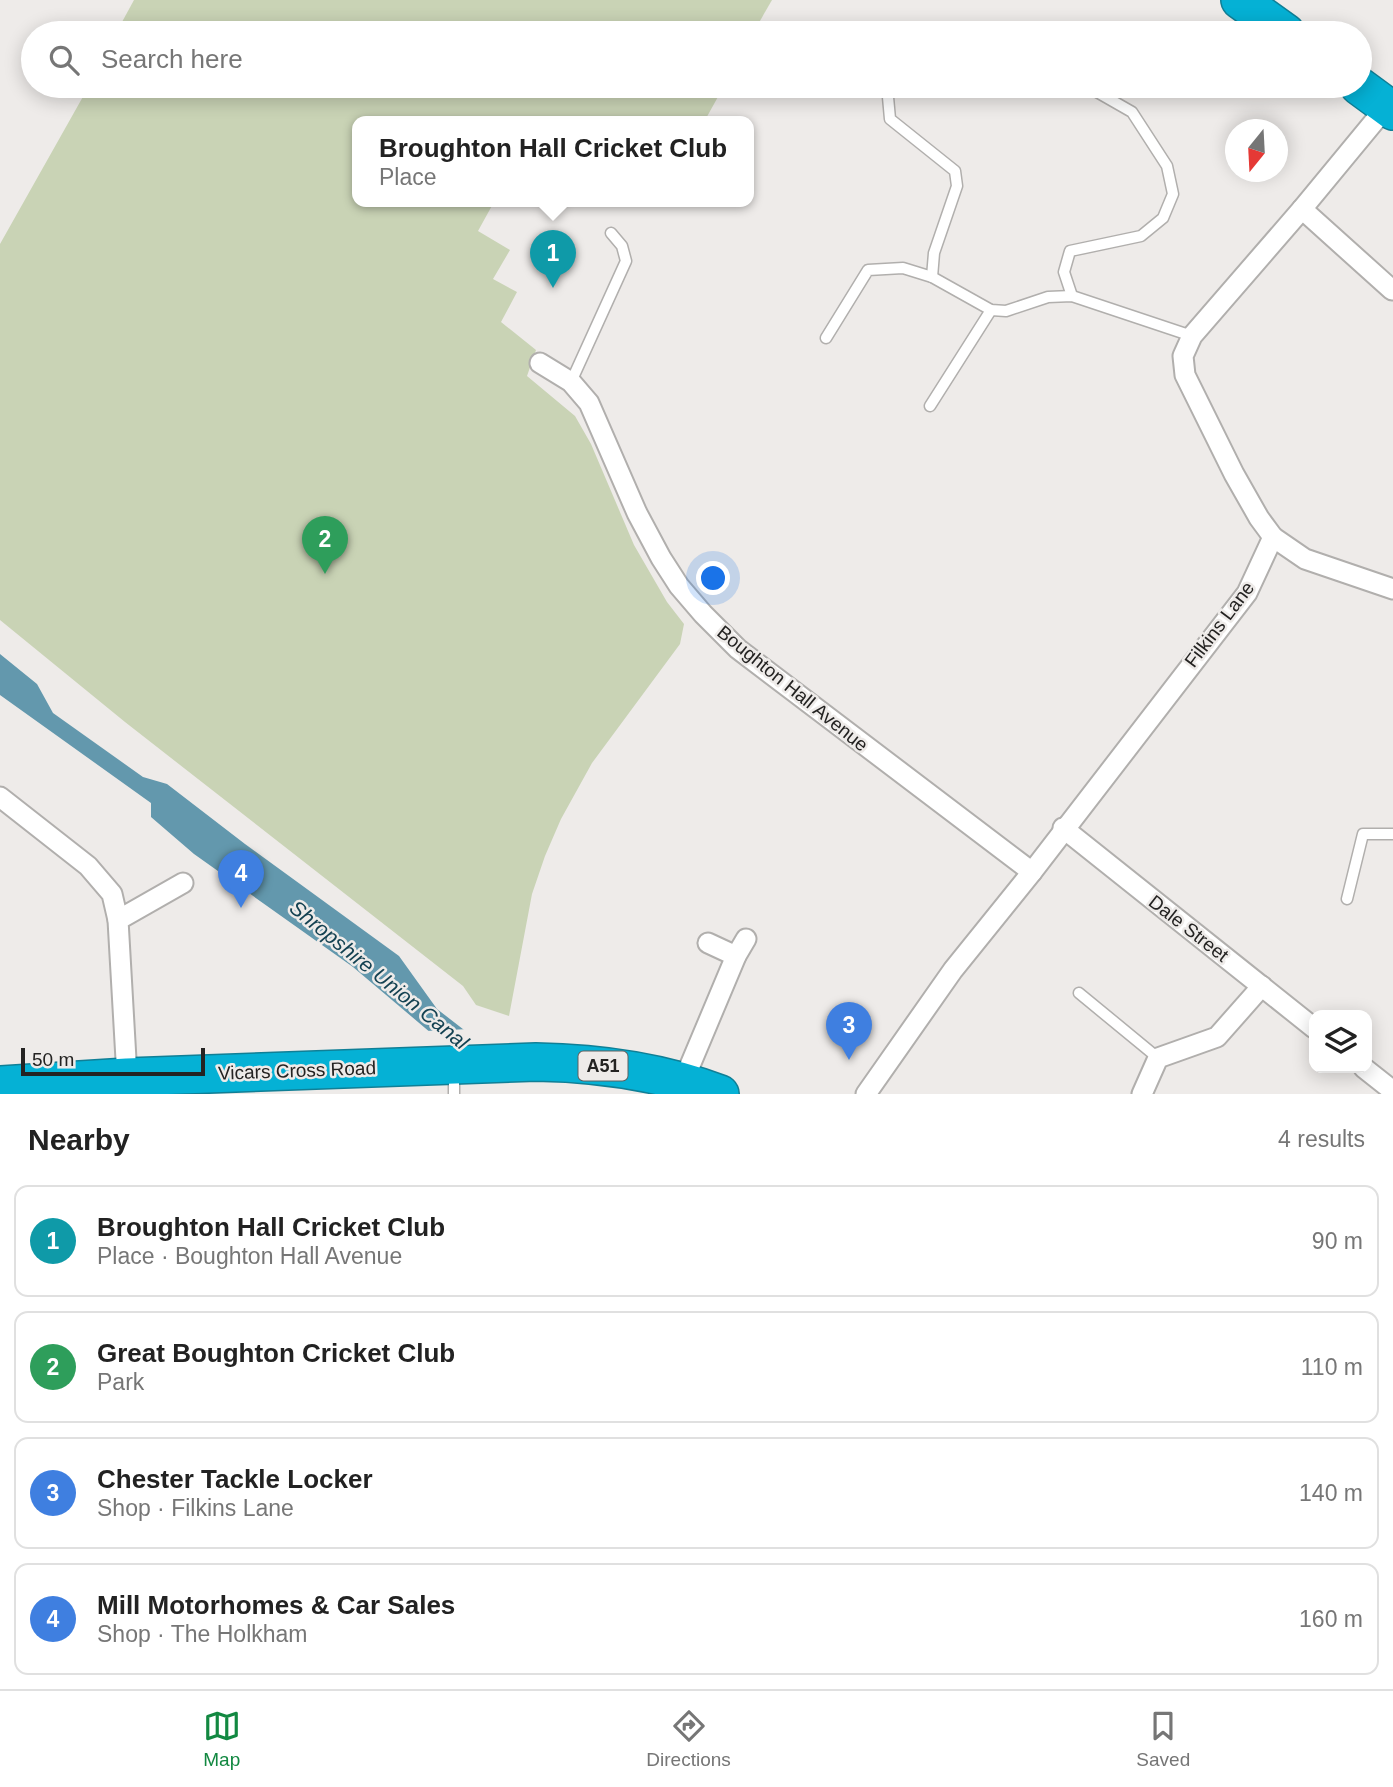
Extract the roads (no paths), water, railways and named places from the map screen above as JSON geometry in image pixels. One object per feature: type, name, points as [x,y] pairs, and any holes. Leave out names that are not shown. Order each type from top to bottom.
[{"type":"highway","points":[[1240,0],[1269,21]]},
{"type":"highway","name":"A51","points":[[459,1074],[517,1062],[584,1063],[683,1082],[720,1094]]},
{"type":"highway","name":"Vicars Cross Road","points":[[0,1085],[127,1077],[459,1074]]},
{"type":"street","points":[[1383,99],[1302,209],[1192,336],[1183,356],[1185,375],[1234,474],[1273,537],[1305,559],[1393,589]]},
{"type":"street","points":[[1302,209],[1392,290]]},
{"type":"street","name":"Boughton Hall Avenue","points":[[540,363],[570,382],[589,403],[637,513],[661,558],[679,586],[703,614],[738,649],[1032,872]]},
{"type":"street","name":"Filkins Lane","points":[[866,1094],[946,980],[1247,593],[1273,537]]},
{"type":"street","points":[[0,797],[88,866],[112,894],[118,920],[127,1077]]},
{"type":"street","name":"Dale Street","points":[[1063,828],[1309,1024]]},
{"type":"street","points":[[118,920],[183,883]]},
{"type":"street","points":[[683,1082],[736,956],[746,939]]},
{"type":"street","points":[[708,943],[736,956]]},
{"type":"street","points":[[1142,1094],[1158,1058],[1217,1037],[1262,986]]},
{"type":"street","points":[[1372,1073],[1389,1084]]},
{"type":"lane","points":[[888,98],[890,119],[955,171],[957,186],[933,253],[932,277]]},
{"type":"lane","points":[[1072,296],[1064,272],[1070,251],[1141,236],[1163,218],[1173,194],[1167,166],[1132,112],[1108,98]]},
{"type":"lane","points":[[570,382],[626,261],[622,246],[611,233]]},
{"type":"lane","points":[[826,338],[868,270],[903,268],[932,277],[991,310],[1006,311],[1048,296],[1072,296],[1192,336]]},
{"type":"lane","points":[[930,406],[991,310]]},
{"type":"lane","points":[[1347,899],[1363,834],[1393,834]]},
{"type":"lane","points":[[1079,993],[1158,1058]]},
{"type":"water","name":"Shropshire Union Canal","points":[[0,654],[37,684],[53,713],[143,777],[167,784],[399,956],[437,1009],[547,1094],[503,1094],[353,967],[194,854],[151,817],[151,803],[0,695]]},
{"type":"place","name":"Broughton Hall Cricket Club","points":[[553,288]]},
{"type":"place","name":"Great Boughton Cricket Club","points":[[325,574]]},
{"type":"place","name":"Mill Motorhomes & Car Sales","points":[[241,908]]},
{"type":"place","name":"Chester Tackle Locker","points":[[849,1060]]}]
